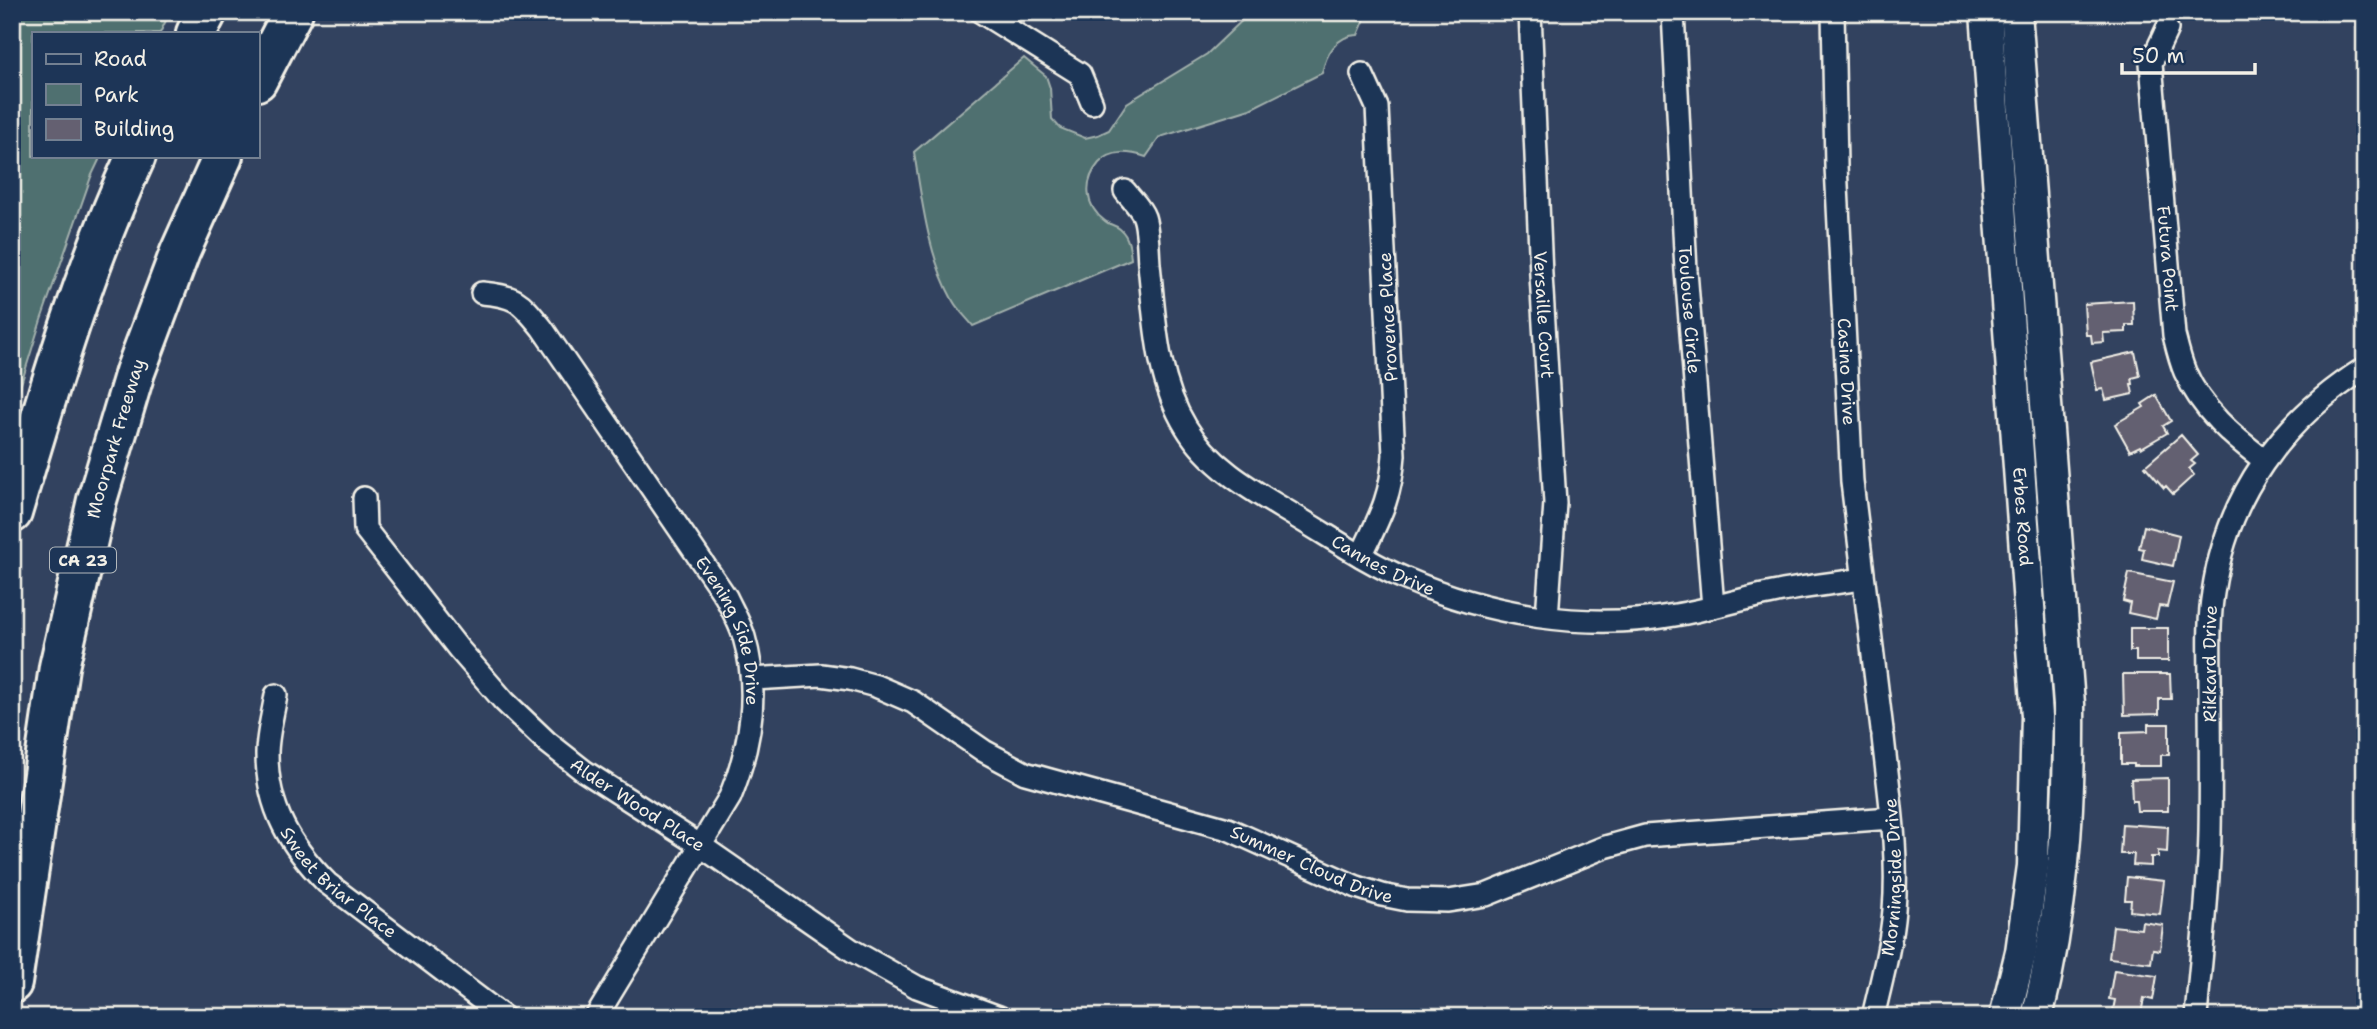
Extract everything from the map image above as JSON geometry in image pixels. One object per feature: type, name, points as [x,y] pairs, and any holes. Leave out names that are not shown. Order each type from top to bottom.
[{"type":"highway","points":[[197,32],[207,12]]},
{"type":"highway","points":[[259,77],[293,12]]},
{"type":"highway","points":[[12,513],[55,368],[89,268],[135,158]]},
{"type":"highway","name":"Moorpark Freeway","points":[[12,983],[59,667],[97,500],[135,372],[180,252],[222,158]]},
{"type":"main road","name":"Erbes Road","points":[[1986,12],[2037,716],[2033,866],[2021,952],[2004,1017]]},
{"type":"main road","name":"Erbes Road","points":[[2016,12],[2069,704],[2065,858],[2048,970],[2037,1017]]},
{"type":"street","points":[[981,12],[1080,74],[1092,103]]},
{"type":"street","name":"Versaille Court","points":[[1530,12],[1541,275],[1555,503],[1547,617]]},
{"type":"street","name":"Toulouse Circle","points":[[1673,12],[1686,271],[1713,607]]},
{"type":"street","name":"Casino Drive","points":[[1833,12],[1836,166],[1853,482],[1862,579],[1882,734]]},
{"type":"street","name":"Futura Point","points":[[2166,29],[2151,63],[2174,335],[2185,372],[2203,404],[2232,436],[2264,460]]},
{"type":"street","name":"Provence Place","points":[[1361,556],[1386,505],[1393,478],[1394,455],[1377,107],[1362,74]]},
{"type":"street","name":"Cannes Drive","points":[[1125,191],[1144,217],[1160,357],[1169,394],[1187,429],[1207,454],[1232,477],[1361,556],[1448,596],[1497,609],[1547,617],[1591,620],[1632,620],[1674,615],[1770,593],[1862,579]]},
{"type":"street","name":"Evening Side Drive","points":[[482,293],[507,295],[523,305],[542,328],[726,597],[743,636],[752,679],[751,724],[743,764],[730,797],[596,1017]]},
{"type":"street","name":"Rikkard Drive","points":[[2196,1017],[2210,834],[2210,634],[2212,596],[2218,565],[2229,528],[2245,492],[2264,460],[2297,420],[2335,387],[2365,368]]},
{"type":"street","name":"Alder Wood Place","points":[[364,498],[365,529],[458,648],[504,701],[547,742],[584,771],[701,846],[853,951],[917,987],[999,1017]]},
{"type":"street","name":"Summer Cloud Drive","points":[[752,679],[821,675],[876,686],[913,702],[984,751],[1025,773],[1228,829],[1357,887],[1407,900],[1448,901],[1486,895],[1605,847],[1645,836],[1891,818]]},
{"type":"street","name":"Sweet Briar Place","points":[[276,695],[267,752],[268,778],[279,818],[302,858],[327,883],[505,1017]]},
{"type":"street","name":"Morningside Drive","points":[[1873,1017],[1886,961],[1894,911],[1896,875],[1882,734]]},
{"type":"green space","points":[[12,12],[170,12],[160,32],[32,32],[32,158],[100,158],[41,320],[12,413]]},
{"type":"green space","points":[[1251,12],[1368,12],[1358,35],[1344,38],[1333,47],[1322,73],[1250,109],[1160,137],[1146,157],[1121,153],[1104,159],[1090,178],[1088,194],[1098,215],[1123,232],[1131,259],[973,326],[957,308],[937,266],[923,209],[914,152],[1024,58],[1046,76],[1050,88],[1052,119],[1060,128],[1085,138],[1098,135],[1109,130],[1127,103],[1207,54]]},
{"type":"building","points":[[2133,301],[2134,325],[2126,325],[2126,332],[2103,333],[2104,342],[2092,343],[2091,335],[2086,335],[2084,304]]},
{"type":"building","points":[[2135,352],[2140,376],[2132,378],[2133,394],[2106,400],[2103,389],[2097,390],[2091,362]]},
{"type":"building","points":[[2156,395],[2171,421],[2163,426],[2167,433],[2141,448],[2140,446],[2130,451],[2115,424],[2144,407],[2142,404]]},
{"type":"building","points":[[2181,435],[2198,455],[2191,461],[2195,464],[2189,469],[2194,475],[2173,494],[2166,486],[2164,488],[2145,466]]},
{"type":"building","points":[[2144,526],[2179,535],[2173,566],[2142,559],[2144,549],[2139,548]]},
{"type":"building","points":[[2129,573],[2173,582],[2167,607],[2159,606],[2156,619],[2128,613],[2130,603],[2123,601]]},
{"type":"building","points":[[2130,628],[2168,628],[2168,661],[2136,661],[2136,651],[2130,651]]},
{"type":"building","points":[[2123,674],[2170,674],[2171,699],[2159,699],[2159,714],[2124,715]]},
{"type":"building","points":[[2148,724],[2169,724],[2169,755],[2161,755],[2161,766],[2121,764],[2121,732],[2148,731]]},
{"type":"building","points":[[2168,778],[2168,811],[2137,811],[2136,801],[2132,801],[2131,779]]},
{"type":"building","points":[[2122,824],[2168,827],[2167,852],[2158,851],[2158,857],[2151,857],[2151,866],[2133,865],[2134,854],[2120,854]]},
{"type":"building","points":[[2127,877],[2164,881],[2160,914],[2130,911],[2131,900],[2125,900]]},
{"type":"building","points":[[2142,922],[2163,925],[2160,950],[2153,949],[2151,963],[2109,958],[2113,926],[2141,929]]},
{"type":"building","points":[[2114,970],[2157,976],[2153,1000],[2144,998],[2141,1014],[2113,1010],[2115,1000],[2109,999]]}]
